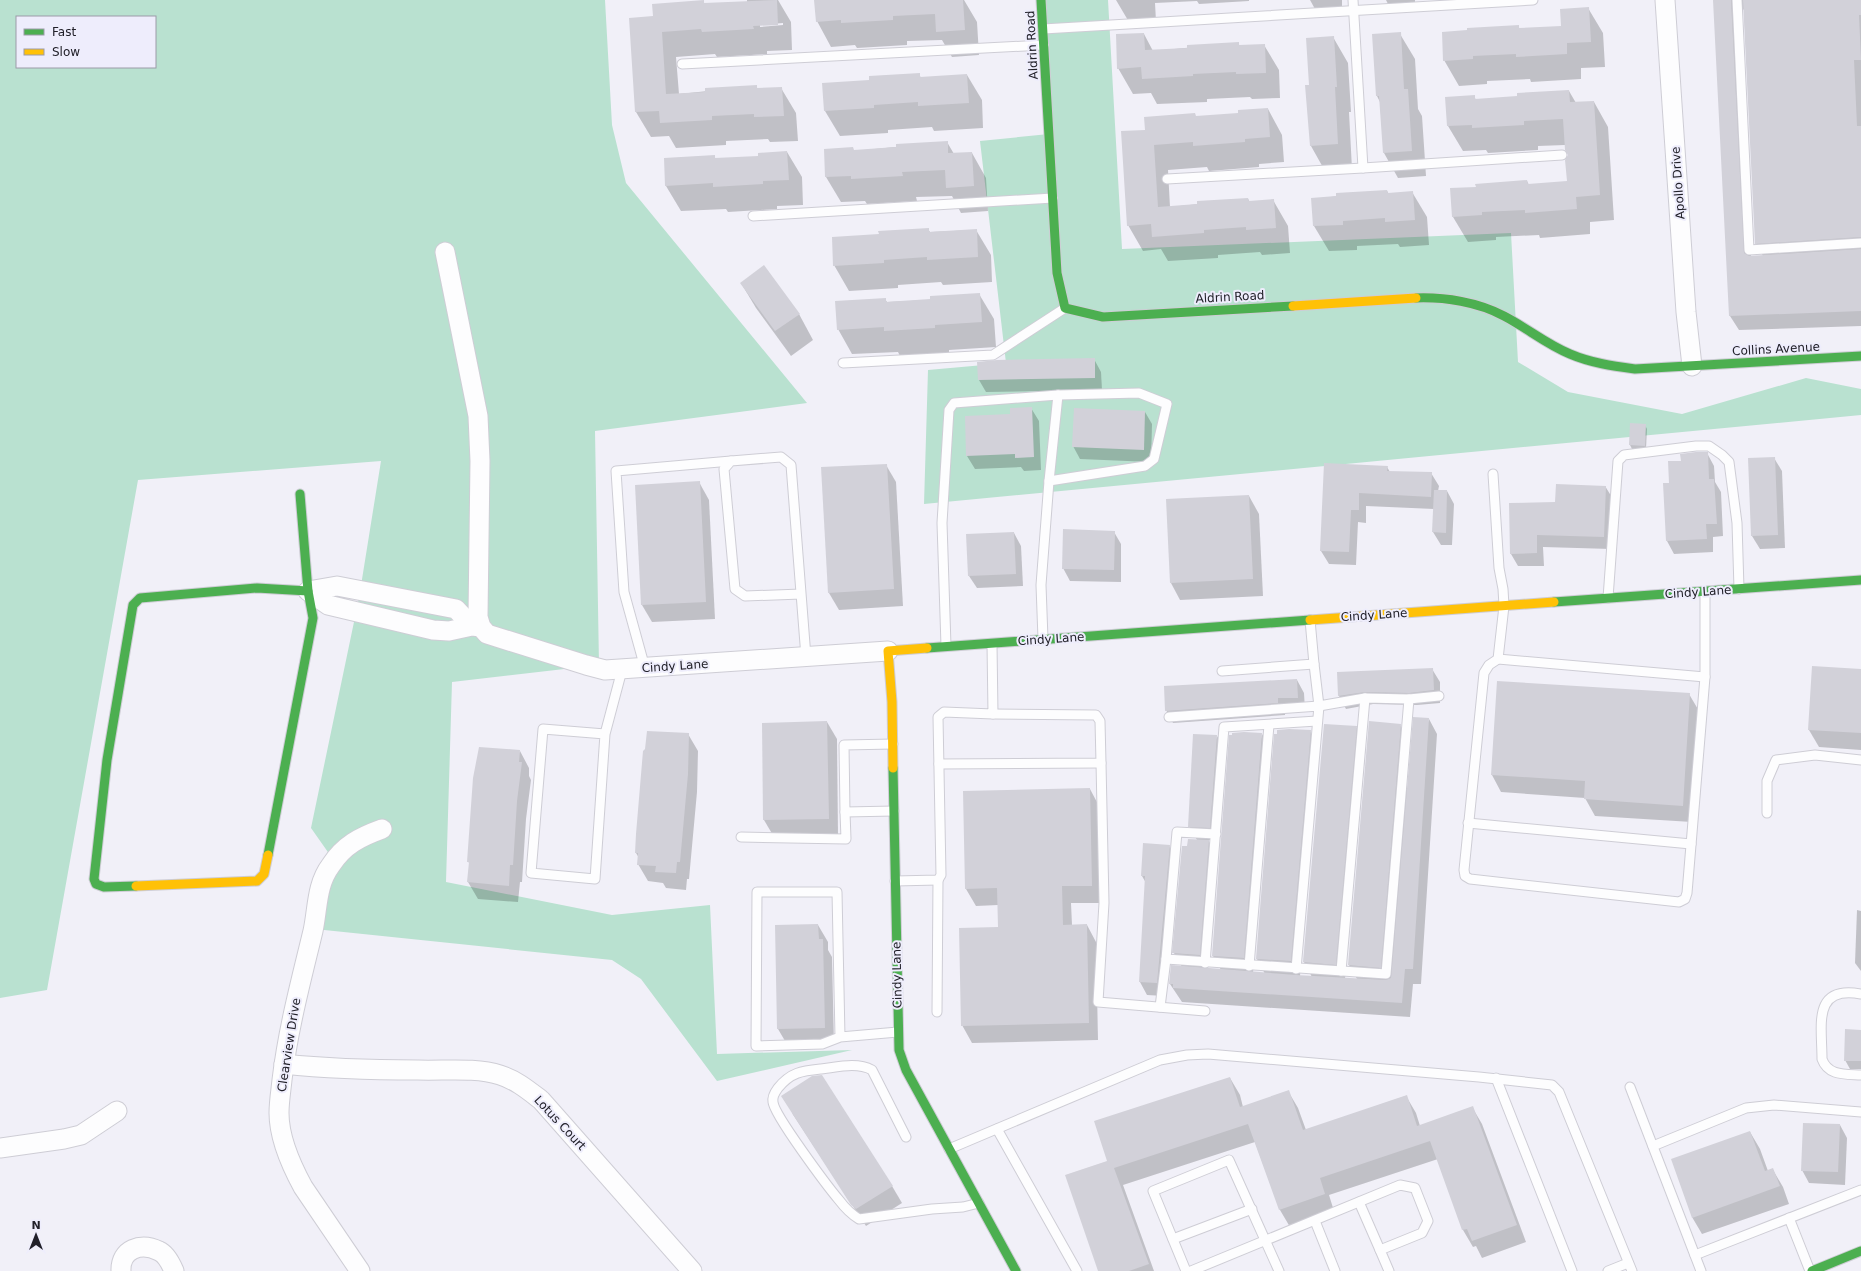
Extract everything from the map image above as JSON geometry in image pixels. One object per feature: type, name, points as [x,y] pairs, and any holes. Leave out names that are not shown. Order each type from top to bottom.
[{"type":"street","name":"Aldrin Road","points":[[1041,0],[1058,273],[1065,308],[1103,317],[1423,298],[1446,299],[1470,303],[1495,312],[1516,322],[1560,350],[1594,363],[1636,369],[1692,366]]},
{"type":"street","name":"Apollo Drive","points":[[1665,0],[1686,312],[1692,366]]},
{"type":"street","points":[[300,494],[308,591],[313,618],[264,874],[261,879],[257,881],[104,887],[96,884],[94,879],[107,760],[131,616],[136,601],[140,598],[257,588],[308,591],[328,605],[433,630],[449,631],[477,623],[480,461],[478,416],[445,252]]},
{"type":"street","name":"Collins Avenue","points":[[1692,366],[1861,356]]},
{"type":"street","name":"Cindy Lane","points":[[308,591],[338,586],[456,608],[477,623],[487,634],[586,665],[605,670],[622,670],[1861,580]]},
{"type":"street","name":"Cindy Lane","points":[[888,650],[892,702],[899,1050],[906,1070],[1016,1271]]},
{"type":"street","name":"Clearview Drive","points":[[360,1271],[303,1187],[288,1154],[278,1114],[292,1014],[313,929],[316,900],[322,882],[330,866],[343,849],[361,836],[382,829]]},
{"type":"street","name":"Lotus Court","points":[[284,1064],[333,1069],[475,1071],[499,1075],[511,1079],[525,1087],[541,1100],[692,1271]]},
{"type":"street","points":[[0,1148],[64,1139],[81,1135],[117,1111]]},
{"type":"street","points":[[121,1271],[122,1259],[126,1253],[133,1248],[145,1247],[159,1250],[164,1254],[174,1271]]},
{"type":"street","points":[[1811,1271],[1861,1251]]},
{"type":"lane","points":[[1352,0],[1363,168]]},
{"type":"lane","points":[[1043,29],[1533,0]]},
{"type":"lane","points":[[1738,0],[1749,250],[1861,243]]},
{"type":"lane","points":[[682,64],[1044,45]]},
{"type":"lane","points":[[1167,178],[1363,168],[1562,155]]},
{"type":"lane","points":[[753,216],[1053,198]]},
{"type":"lane","points":[[843,363],[993,355],[1065,308]]},
{"type":"lane","points":[[946,646],[942,523],[949,410],[954,403],[1058,395],[1139,393],[1167,404],[1154,459],[1145,466],[1049,481]]},
{"type":"lane","points":[[1043,639],[1041,585],[1049,481],[1058,395]]},
{"type":"lane","points":[[1608,598],[1618,461],[1624,456],[1696,446],[1708,446],[1722,455],[1729,462],[1737,522],[1739,589]]},
{"type":"lane","points":[[645,668],[624,592],[616,471],[781,457],[791,464],[806,657]]},
{"type":"lane","points":[[731,461],[724,469],[735,589],[745,596],[801,594]]},
{"type":"lane","points":[[1493,474],[1504,606],[1498,659]]},
{"type":"lane","points":[[1705,591],[1705,677],[1687,893],[1685,899],[1680,902],[1470,879],[1465,876],[1464,870],[1468,823],[1484,673],[1489,665],[1498,659],[1705,677]]},
{"type":"lane","points":[[1296,969],[1319,706],[1310,620]]},
{"type":"lane","points":[[992,643],[992,714]]},
{"type":"lane","points":[[1222,671],[1314,664]]},
{"type":"lane","points":[[605,734],[543,729],[531,873],[595,878],[605,734],[622,670]]},
{"type":"lane","points":[[1169,717],[1319,706],[1365,698],[1409,699],[1439,696]]},
{"type":"lane","points":[[1341,971],[1365,698]]},
{"type":"lane","points":[[1166,959],[1249,966],[1386,974],[1409,699]]},
{"type":"lane","points":[[937,1012],[938,880],[941,875],[938,717],[944,712],[1096,715],[1100,721],[1104,903],[1098,1002],[1205,1011]]},
{"type":"lane","points":[[1205,963],[1224,728],[1317,721]]},
{"type":"lane","points":[[1249,966],[1269,725]]},
{"type":"lane","points":[[741,837],[846,839],[844,745],[893,744]]},
{"type":"lane","points":[[1767,813],[1768,781],[1776,760],[1816,755],[1861,760]]},
{"type":"lane","points":[[939,764],[1101,763]]},
{"type":"lane","points":[[845,812],[894,812]]},
{"type":"lane","points":[[1468,823],[1691,844]]},
{"type":"lane","points":[[1160,1007],[1166,959],[1177,832],[1216,834]]},
{"type":"lane","points":[[895,881],[938,880]]},
{"type":"lane","points":[[840,1036],[837,892],[757,892],[756,1046],[822,1044],[840,1036],[898,1032]]},
{"type":"lane","points":[[1861,994],[1851,992],[1835,994],[1829,998],[1822,1014],[1822,1051],[1824,1065],[1833,1073],[1861,1076]]},
{"type":"lane","points":[[949,1149],[1160,1060],[1187,1055],[1208,1054],[1496,1078],[1552,1085],[1559,1092],[1630,1267],[1608,1271]]},
{"type":"lane","points":[[906,1137],[872,1070],[866,1067],[848,1065],[800,1072],[789,1077],[774,1093],[772,1101],[775,1110],[839,1200],[859,1219],[932,1209],[963,1207],[979,1203]]},
{"type":"lane","points":[[1496,1078],[1572,1271]]},
{"type":"lane","points":[[1630,1087],[1701,1271]]},
{"type":"lane","points":[[1653,1146],[1746,1108],[1774,1105],[1861,1112]]},
{"type":"lane","points":[[997,1129],[1077,1271]]},
{"type":"lane","points":[[1186,1271],[1153,1191],[1230,1160],[1266,1240],[1278,1271]]},
{"type":"lane","points":[[1191,1271],[1400,1186],[1415,1188],[1428,1221],[1422,1233],[1380,1250]]},
{"type":"lane","points":[[1695,1255],[1861,1190]]},
{"type":"lane","points":[[1359,1202],[1389,1271]]},
{"type":"lane","points":[[1173,1239],[1252,1209]]},
{"type":"lane","points":[[1789,1218],[1811,1271]]},
{"type":"lane","points":[[1314,1221],[1335,1271]]},
{"type":"lane","points":[[1839,1261],[1861,1261]]},
{"type":"green space","points":[[0,0],[605,0],[612,125],[626,183],[807,403],[595,431],[599,665],[452,682],[446,882],[612,915],[710,905],[717,1054],[852,1050],[717,1081],[641,979],[612,960],[305,928],[330,855],[311,828],[359,598],[381,461],[138,480],[47,990],[0,998]]},
{"type":"green space","points":[[1039,0],[1108,0],[1122,249],[1511,233],[1518,362],[1568,392],[1682,414],[1806,378],[1861,389],[1861,415],[924,504],[928,370],[1006,363],[980,141],[1049,134]]},
{"type":"building","points":[[704,0],[704,3],[777,0],[778,25],[753,26],[754,29],[702,32],[701,29],[662,32],[666,94],[705,92],[705,88],[757,85],[757,88],[782,87],[784,116],[754,117],[754,114],[712,116],[712,120],[660,123],[659,111],[635,112],[629,18],[653,16],[652,4]]},
{"type":"building","points":[[814,0],[963,0],[965,30],[936,32],[935,14],[893,16],[893,20],[841,23],[841,20],[816,22]]},
{"type":"building","points":[[1713,0],[1731,0],[1744,253],[1749,256],[1861,249],[1861,311],[1729,316]]},
{"type":"building","points":[[1743,0],[1861,0],[1861,15],[1859,15],[1861,60],[1854,60],[1857,126],[1861,126],[1861,237],[1755,244]]},
{"type":"building","points":[[1589,7],[1591,42],[1567,43],[1567,54],[1516,57],[1516,54],[1473,56],[1473,59],[1443,61],[1442,32],[1467,30],[1467,28],[1519,25],[1519,28],[1561,26],[1560,9]]},
{"type":"building","points":[[1401,32],[1404,89],[1408,89],[1412,151],[1383,153],[1379,96],[1376,96],[1372,34]]},
{"type":"building","points":[[1144,33],[1145,50],[1187,48],[1187,45],[1239,42],[1239,45],[1265,44],[1266,73],[1236,74],[1236,72],[1193,74],[1193,76],[1142,79],[1141,67],[1117,69],[1116,34]]},
{"type":"building","points":[[1334,36],[1338,144],[1310,146],[1305,85],[1309,85],[1306,38]]},
{"type":"building","points":[[920,73],[920,77],[967,74],[969,103],[918,106],[918,102],[874,105],[874,108],[824,111],[822,83],[869,80],[869,76]]},
{"type":"building","points":[[1569,90],[1570,102],[1594,101],[1600,195],[1576,197],[1577,209],[1525,213],[1525,210],[1482,212],[1482,215],[1452,217],[1450,188],[1476,187],[1475,184],[1527,180],[1528,184],[1567,181],[1565,160],[1568,155],[1565,150],[1563,119],[1524,121],[1524,125],[1472,128],[1472,125],[1447,126],[1445,97],[1475,95],[1475,99],[1517,96],[1517,93]]},
{"type":"building","points":[[1268,108],[1270,137],[1245,139],[1245,142],[1193,146],[1193,142],[1154,145],[1158,207],[1197,204],[1197,201],[1248,198],[1249,201],[1274,199],[1276,228],[1246,230],[1246,227],[1204,230],[1204,233],[1152,237],[1151,224],[1127,226],[1121,131],[1145,130],[1144,117],[1195,113],[1196,116],[1238,113],[1238,110]]},
{"type":"building","points":[[948,141],[948,153],[972,152],[974,186],[946,188],[945,170],[902,172],[903,176],[851,179],[851,176],[825,177],[824,149],[853,147],[854,150],[896,147],[896,144]]},
{"type":"building","points":[[787,151],[789,180],[763,181],[763,184],[713,187],[713,183],[665,186],[664,158],[715,155],[715,158],[758,156],[758,153]]},
{"type":"building","points":[[1387,190],[1388,193],[1413,191],[1415,220],[1385,222],[1385,218],[1343,221],[1343,225],[1313,226],[1311,198],[1336,196],[1336,193]]},
{"type":"building","points":[[929,228],[929,232],[977,229],[978,257],[927,260],[927,257],[884,260],[884,263],[833,266],[832,237],[879,234],[878,231]]},
{"type":"building","points":[[764,265],[800,314],[775,331],[740,283]]},
{"type":"building","points":[[980,293],[982,322],[935,325],[935,328],[884,331],[884,327],[837,330],[835,301],[886,298],[886,302],[930,299],[930,296]]},
{"type":"building","points":[[1095,358],[1095,378],[978,380],[977,362],[997,360]]},
{"type":"building","points":[[1032,407],[1034,457],[1015,458],[1015,454],[966,456],[965,416],[1010,414],[1010,408]]},
{"type":"building","points":[[1074,408],[1145,411],[1144,450],[1072,447]]},
{"type":"building","points":[[1630,423],[1646,424],[1645,446],[1629,445]]},
{"type":"building","points":[[1708,452],[1709,479],[1714,479],[1717,524],[1706,524],[1707,539],[1666,541],[1663,483],[1669,483],[1668,461],[1681,461],[1680,454]]},
{"type":"building","points":[[1775,457],[1778,535],[1751,536],[1748,458]]},
{"type":"building","points":[[1324,463],[1388,466],[1387,471],[1432,472],[1431,497],[1359,493],[1359,510],[1351,510],[1349,552],[1320,551]]},
{"type":"building","points":[[887,464],[894,589],[828,593],[821,467]]},
{"type":"building","points":[[700,481],[706,602],[641,605],[635,485]]},
{"type":"building","points":[[1556,484],[1606,486],[1604,537],[1537,535],[1537,553],[1510,554],[1509,503],[1555,502]]},
{"type":"building","points":[[1434,490],[1447,490],[1446,533],[1432,532]]},
{"type":"building","points":[[1249,495],[1253,579],[1170,583],[1166,499]]},
{"type":"building","points":[[1063,529],[1115,531],[1114,570],[1062,569]]},
{"type":"building","points":[[1014,532],[1016,574],[968,576],[966,534]]},
{"type":"building","points":[[1812,666],[1861,669],[1861,733],[1808,730]]},
{"type":"building","points":[[1433,668],[1434,690],[1409,693],[1365,692],[1338,696],[1337,672]]},
{"type":"building","points":[[1297,679],[1298,698],[1278,698],[1278,703],[1165,711],[1164,686]]},
{"type":"building","points":[[1497,681],[1690,693],[1683,806],[1584,799],[1585,781],[1491,775]]},
{"type":"building","points":[[1413,717],[1429,718],[1413,969],[1405,969],[1402,1003],[1173,988],[1173,984],[1169,984],[1171,965],[1296,975],[1386,980],[1391,978]]},
{"type":"building","points":[[827,721],[829,819],[763,820],[762,723]]},
{"type":"building","points":[[1369,721],[1401,724],[1381,968],[1348,965]]},
{"type":"building","points":[[1324,724],[1357,726],[1336,965],[1303,962]]},
{"type":"building","points":[[1277,730],[1311,730],[1291,961],[1256,959],[1274,734],[1277,734]]},
{"type":"building","points":[[647,731],[689,733],[688,774],[680,862],[677,862],[676,873],[655,872],[656,866],[637,865],[638,853],[635,853],[636,834],[643,751],[645,749]]},
{"type":"building","points":[[1232,733],[1262,733],[1244,958],[1212,956],[1229,735],[1232,735]]},
{"type":"building","points":[[1193,734],[1217,735],[1210,828],[1188,827]]},
{"type":"building","points":[[479,747],[520,750],[519,762],[522,762],[517,801],[513,865],[510,865],[509,886],[467,882],[473,778]]},
{"type":"building","points":[[1090,788],[1092,886],[1062,886],[1063,925],[1087,924],[1089,1023],[961,1026],[959,928],[998,927],[997,888],[965,889],[963,791]]},
{"type":"building","points":[[1188,839],[1209,840],[1200,955],[1172,953],[1182,846],[1187,846]]},
{"type":"building","points":[[1143,843],[1170,845],[1157,983],[1139,982],[1145,876],[1141,876]]},
{"type":"building","points":[[818,924],[819,939],[823,939],[825,1028],[777,1029],[775,925]]},
{"type":"building","points":[[1845,1029],[1861,1030],[1861,1061],[1844,1061]]},
{"type":"building","points":[[822,1075],[893,1186],[856,1209],[851,1205],[781,1096],[812,1076]]},
{"type":"building","points":[[1230,1077],[1240,1107],[1289,1090],[1303,1130],[1407,1095],[1417,1126],[1473,1106],[1517,1225],[1472,1241],[1467,1229],[1462,1230],[1430,1141],[1320,1178],[1325,1194],[1279,1210],[1248,1124],[1114,1168],[1149,1264],[1129,1271],[1098,1271],[1065,1175],[1107,1161],[1094,1121]]},
{"type":"building","points":[[1803,1123],[1840,1124],[1838,1172],[1801,1171]]},
{"type":"building","points":[[1750,1131],[1765,1171],[1773,1168],[1780,1186],[1692,1218],[1671,1159]]},
{"type":"traffic: fast","points":[[1041,0],[1057,273],[1065,308],[1103,317],[1293,306]]},
{"type":"traffic: fast","points":[[1416,298],[1438,298],[1461,301],[1483,307],[1504,316],[1553,346],[1570,354],[1594,362],[1635,369],[1861,356]]},
{"type":"traffic: fast","points":[[268,855],[313,618],[308,591],[300,494]]},
{"type":"traffic: fast","points":[[1554,602],[1861,580]]},
{"type":"traffic: fast","points":[[136,886],[104,887],[96,884],[94,879],[107,760],[133,605],[140,598],[257,588],[308,591]]},
{"type":"traffic: fast","points":[[927,648],[1310,620]]},
{"type":"traffic: fast","points":[[893,768],[899,1050],[906,1070],[1016,1271]]},
{"type":"traffic: fast","points":[[1812,1271],[1861,1251]]},
{"type":"traffic: slow","points":[[1293,306],[1416,298]]},
{"type":"traffic: slow","points":[[1310,620],[1554,602]]},
{"type":"traffic: slow","points":[[893,768],[892,702],[888,651],[927,648]]},
{"type":"traffic: slow","points":[[136,886],[257,881],[264,874],[268,855]]}]
